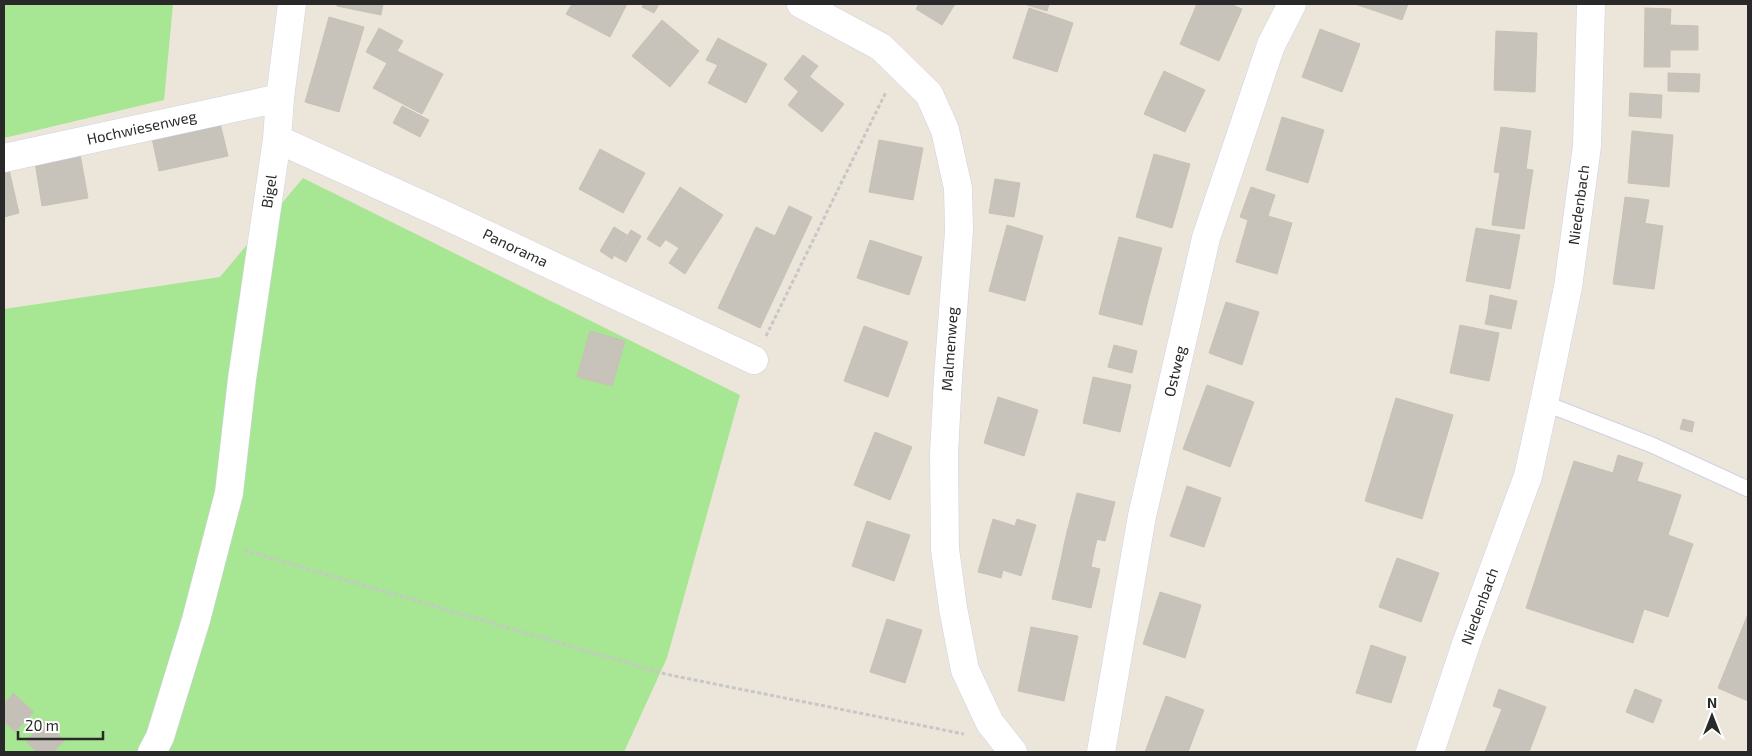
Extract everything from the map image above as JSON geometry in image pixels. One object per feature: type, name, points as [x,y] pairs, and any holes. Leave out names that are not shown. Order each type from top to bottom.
[{"type":"street","name":"Bigel","points":[[152,752],[160,737],[196,620],[229,493],[242,379],[277,139],[280,98],[292,4]]},
{"type":"street","name":"Malmenweg","points":[[801,4],[881,47],[928,94],[945,130],[958,188],[959,231],[944,454],[945,549],[953,608],[965,670],[990,723],[1009,747]]},
{"type":"street","name":"Ostweg","points":[[1101,752],[1142,516],[1206,238],[1271,45],[1292,4]]},
{"type":"street","name":"Niedenbach","points":[[1430,752],[1466,644],[1528,476],[1544,402],[1568,287],[1587,146],[1591,4]]},
{"type":"street","name":"Hochwiesenweg","points":[[4,158],[280,98]]},
{"type":"street","name":"Panorama","points":[[277,139],[754,360]]},
{"type":"lane","points":[[1544,402],[1652,445],[1748,489]]},
{"type":"path","points":[[754,360],[900,65]]},
{"type":"path","points":[[217,542],[665,674],[1009,747]]},
{"type":"green space","points":[[4,4],[173,4],[164,100],[4,138]]},
{"type":"green space","points":[[303,178],[740,395],[667,658],[624,752],[4,752],[4,309],[220,277]]},
{"type":"building","points":[[337,4],[383,4],[381,15],[337,6]]},
{"type":"building","points":[[572,4],[627,4],[610,37],[566,14]]},
{"type":"building","points":[[644,4],[659,4],[654,13],[642,7]]},
{"type":"building","points":[[919,4],[955,4],[942,25],[916,9]]},
{"type":"building","points":[[1024,4],[1049,4],[1047,11]]},
{"type":"building","points":[[1197,4],[1230,4],[1242,9],[1219,61],[1180,44]]},
{"type":"building","points":[[1355,4],[1408,4],[1402,20]]},
{"type":"building","points":[[1029,8],[1073,23],[1057,72],[1013,58]]},
{"type":"building","points":[[1645,8],[1671,9],[1670,25],[1698,26],[1698,50],[1670,50],[1670,67],[1644,67]]},
{"type":"building","points":[[329,17],[364,27],[350,74],[316,64]]},
{"type":"building","points":[[662,20],[699,51],[670,87],[632,56]]},
{"type":"building","points":[[379,28],[403,41],[397,51],[443,74],[422,114],[373,88],[387,63],[366,52]]},
{"type":"building","points":[[1320,29],[1360,44],[1342,92],[1302,77]]},
{"type":"building","points":[[1496,31],[1537,33],[1535,92],[1494,90]]},
{"type":"building","points":[[718,38],[729,44],[718,65],[706,60]]},
{"type":"building","points":[[729,44],[767,64],[746,103],[708,83]]},
{"type":"building","points":[[803,55],[818,66],[798,91],[784,79]]},
{"type":"building","points":[[316,64],[350,74],[339,112],[305,102]]},
{"type":"building","points":[[1164,71],[1205,90],[1185,132],[1144,114]]},
{"type":"building","points":[[1668,73],[1700,74],[1699,92],[1668,91]]},
{"type":"building","points":[[810,77],[844,104],[822,132],[788,105]]},
{"type":"building","points":[[1630,93],[1662,95],[1661,118],[1629,116]]},
{"type":"building","points":[[402,106],[429,120],[420,137],[393,123]]},
{"type":"building","points":[[1282,117],[1324,130],[1308,183],[1266,170]]},
{"type":"building","points":[[220,123],[228,156],[159,171],[152,138]]},
{"type":"building","points":[[1501,127],[1531,131],[1526,169],[1533,170],[1526,215],[1494,210],[1500,173],[1494,172]]},
{"type":"building","points":[[1632,131],[1673,135],[1669,187],[1628,183]]},
{"type":"building","points":[[879,140],[923,148],[913,200],[869,192]]},
{"type":"building","points":[[600,149],[645,173],[623,213],[579,189]]},
{"type":"building","points":[[80,154],[88,198],[65,202],[57,158]]},
{"type":"building","points":[[1154,154],[1190,164],[1172,228],[1136,217]]},
{"type":"building","points":[[57,158],[65,202],[42,206],[35,162]]},
{"type":"building","points":[[9,170],[19,213],[4,217],[4,171]]},
{"type":"building","points":[[995,179],[1020,183],[1014,217],[989,213]]},
{"type":"building","points":[[680,187],[723,215],[695,258],[652,231]]},
{"type":"building","points":[[1251,187],[1275,195],[1268,216],[1292,223],[1277,274],[1236,262],[1248,220],[1240,217]]},
{"type":"building","points":[[1625,197],[1649,200],[1645,223],[1622,220]]},
{"type":"building","points":[[789,206],[812,217],[798,247],[775,236]]},
{"type":"building","points":[[1494,210],[1526,215],[1524,229],[1492,225]]},
{"type":"building","points":[[1622,220],[1663,226],[1654,289],[1613,284]]},
{"type":"building","points":[[1007,225],[1043,236],[1025,301],[989,291]]},
{"type":"building","points":[[614,227],[627,235],[612,259],[600,251]]},
{"type":"building","points":[[756,227],[798,247],[760,328],[718,308]]},
{"type":"building","points":[[1476,228],[1520,235],[1510,289],[1466,281]]},
{"type":"building","points":[[631,230],[641,236],[626,262],[615,256]]},
{"type":"building","points":[[652,231],[666,239],[660,247],[647,239]]},
{"type":"building","points":[[1119,237],[1162,248],[1147,304],[1104,294]]},
{"type":"building","points":[[870,240],[922,257],[909,295],[857,278]]},
{"type":"building","points":[[679,248],[695,258],[685,274],[669,263]]},
{"type":"building","points":[[1104,294],[1147,304],[1142,325],[1099,314]]},
{"type":"building","points":[[1490,295],[1517,301],[1514,315],[1488,310]]},
{"type":"building","points":[[1226,302],[1259,312],[1242,365],[1209,353]]},
{"type":"building","points":[[1488,310],[1514,315],[1511,329],[1485,324]]},
{"type":"building","points":[[1460,325],[1499,333],[1494,358],[1455,350]]},
{"type":"building","points":[[864,326],[908,342],[888,397],[844,381]]},
{"type":"building","points":[[590,331],[625,341],[612,386],[577,377]]},
{"type":"building","points":[[1114,345],[1137,351],[1132,373],[1108,367]]},
{"type":"building","points":[[1455,350],[1494,358],[1489,381],[1450,373]]},
{"type":"building","points":[[1093,377],[1131,385],[1120,432],[1083,423]]},
{"type":"building","points":[[1207,385],[1254,402],[1230,467],[1183,449]]},
{"type":"building","points":[[998,397],[1038,410],[1024,456],[984,443]]},
{"type":"building","points":[[1396,398],[1453,415],[1422,519],[1365,501]]},
{"type":"building","points":[[1683,419],[1694,422],[1692,432],[1680,429]]},
{"type":"building","points":[[875,432],[912,447],[890,500],[854,485]]},
{"type":"building","points":[[1618,455],[1643,463],[1637,481],[1681,495],[1668,535],[1693,544],[1668,617],[1644,609],[1633,643],[1526,608],[1574,461],[1613,473]]},
{"type":"building","points":[[1187,486],[1221,498],[1204,547],[1170,536]]},
{"type":"building","points":[[1077,493],[1115,502],[1105,541],[1067,532]]},
{"type":"building","points":[[993,519],[1015,526],[1017,519],[1036,525],[1021,576],[1003,570],[1001,578],[978,572]]},
{"type":"building","points":[[867,521],[910,535],[894,581],[852,566]]},
{"type":"building","points":[[1067,532],[1097,539],[1094,552],[1064,545]]},
{"type":"building","points":[[1064,545],[1094,552],[1091,567],[1061,560]]},
{"type":"building","points":[[1397,558],[1439,573],[1421,622],[1379,607]]},
{"type":"building","points":[[1061,560],[1100,569],[1091,608],[1052,599]]},
{"type":"building","points":[[1160,592],[1201,605],[1185,658],[1143,644]]},
{"type":"building","points":[[1748,614],[1748,701],[1718,688]]},
{"type":"building","points":[[887,619],[922,630],[905,683],[870,672]]},
{"type":"building","points":[[1031,627],[1078,636],[1064,701],[1018,691]]},
{"type":"building","points":[[1371,645],[1406,657],[1391,703],[1356,693]]},
{"type":"building","points":[[1499,689],[1546,707],[1529,752],[1485,752],[1502,709],[1493,706]]},
{"type":"building","points":[[1635,689],[1662,700],[1653,723],[1626,712]]},
{"type":"building","points":[[1166,696],[1204,710],[1188,752],[1145,752]]},
{"type":"tunnel","points":[[4,703],[57,752]]}]
